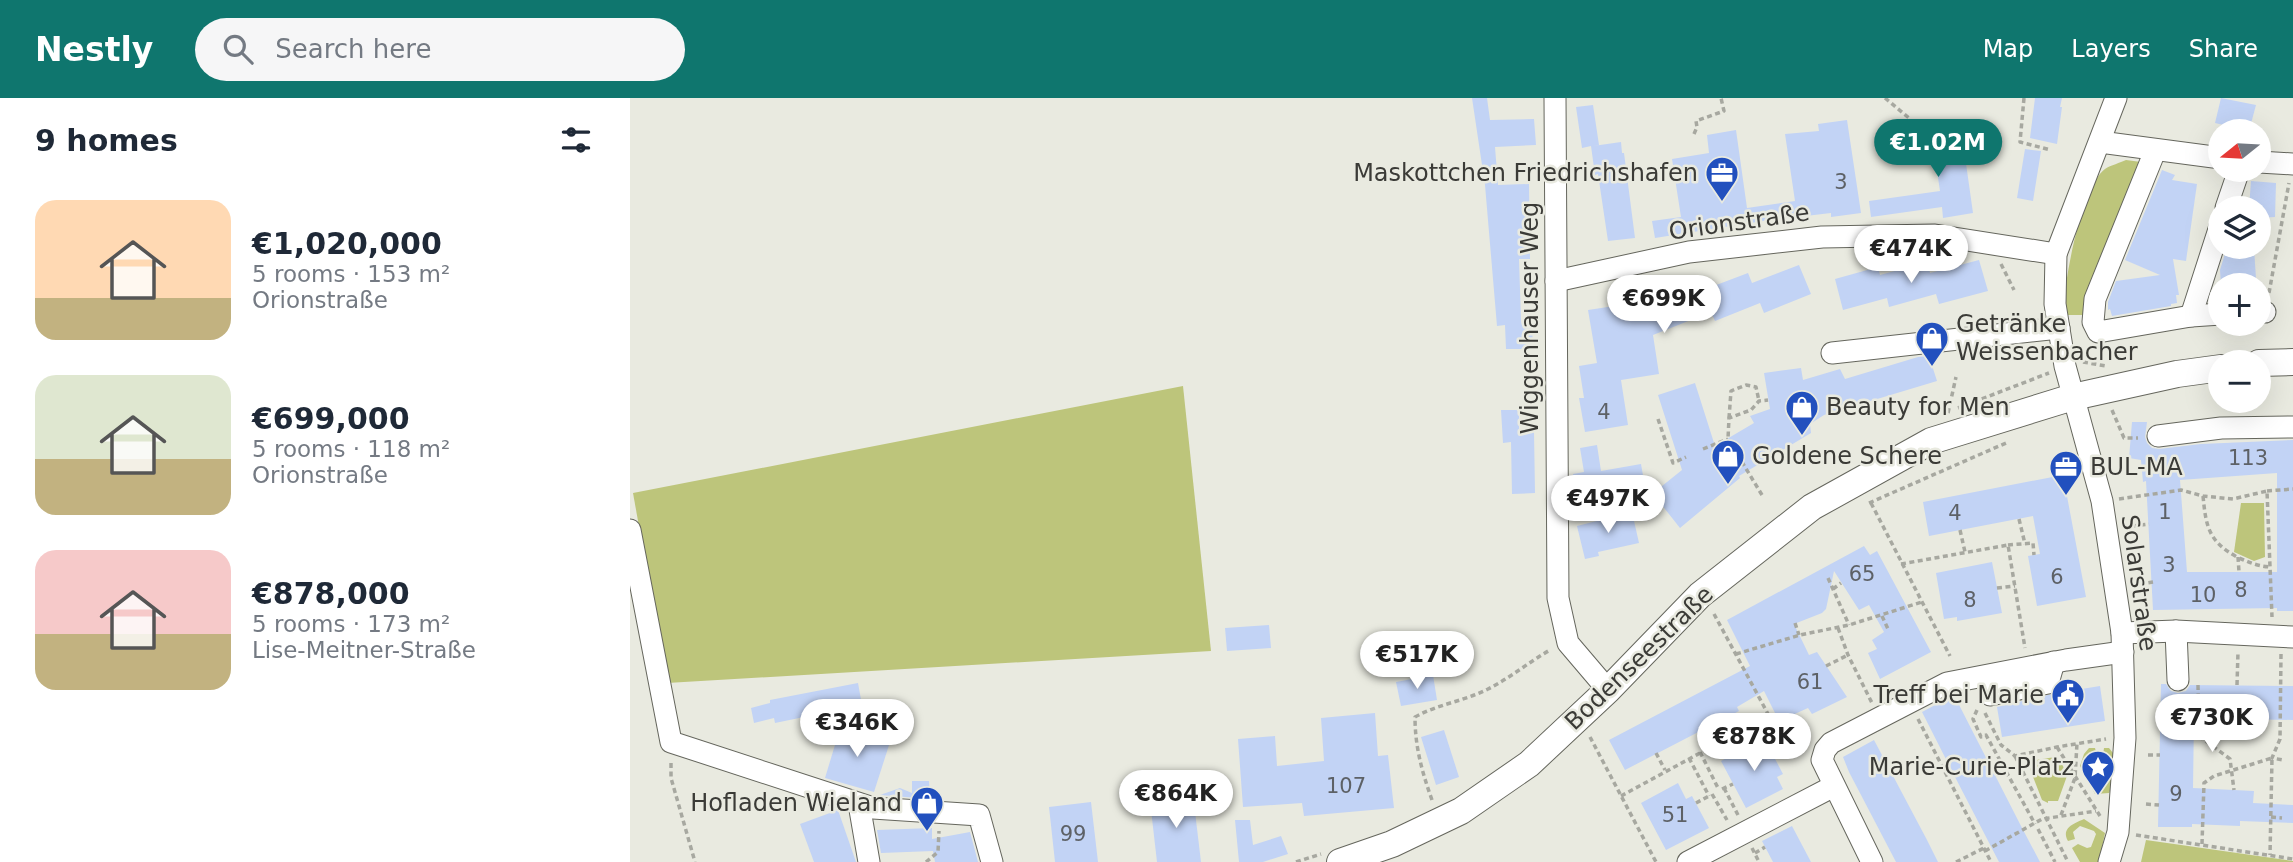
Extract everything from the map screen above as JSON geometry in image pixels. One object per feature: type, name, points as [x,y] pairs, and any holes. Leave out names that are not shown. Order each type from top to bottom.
[{"type":"main road","points":[[2271,363],[2293,362]]},
{"type":"main road","name":"Bodenseestraße","points":[[1340,862],[1392,844],[1461,811],[1530,764],[1608,690],[1700,595],[1812,507],[1931,441],[2073,397],[2208,370]]},
{"type":"street","name":"Wiggenhauser Weg","points":[[1555,98],[1558,598],[1569,643],[1608,690]]},
{"type":"street","points":[[2056,254],[2116,98]]},
{"type":"street","points":[[2100,142],[2208,157]]},
{"type":"street","points":[[2155,151],[2095,299],[2093,322],[2098,332],[2208,315]]},
{"type":"street","points":[[2272,163],[2293,164]]},
{"type":"street","name":"Orionstraße","points":[[1556,281],[1689,252],[1822,237],[1935,235],[2056,254]]},
{"type":"street","name":"Solarstraße","points":[[2056,254],[2056,304],[2065,366],[2102,501],[2123,642],[2125,738],[2118,832],[2109,862]]},
{"type":"street","points":[[2191,316],[2209,259]]},
{"type":"street","points":[[1832,353],[2059,328]]},
{"type":"street","points":[[2158,436],[2221,428],[2293,427]]},
{"type":"street","points":[[630,530],[671,742],[873,808],[979,815],[992,862]]},
{"type":"street","points":[[2176,631],[2188,681]]},
{"type":"street","points":[[1872,862],[1822,760],[1831,743],[1947,683],[2054,662],[2123,642],[2176,631],[2282,637]]},
{"type":"street","points":[[1990,695],[2048,683],[2054,662]]},
{"type":"street","points":[[1688,862],[1738,828],[1834,786]]},
{"type":"street","points":[[859,804],[869,862]]},
{"type":"path","points":[[1694,134],[1696,121],[1724,111],[1721,98]]},
{"type":"path","points":[[1885,98],[1909,118],[1911,125],[1919,128]]},
{"type":"path","points":[[2024,98],[2020,142],[2052,150]]},
{"type":"path","points":[[2270,273],[2293,164]]},
{"type":"path","points":[[1948,414],[1956,377]]},
{"type":"path","points":[[1729,418],[1753,412],[1759,401],[1756,387],[1746,385],[1731,391],[1729,418],[1728,439],[1762,495]]},
{"type":"path","points":[[1759,401],[1768,400]]},
{"type":"path","points":[[2111,409],[2124,438],[2158,436]]},
{"type":"path","points":[[1658,419],[1672,463],[1686,457]]},
{"type":"path","points":[[1703,449],[1728,439]]},
{"type":"path","points":[[1858,508],[2014,440]]},
{"type":"path","points":[[2110,500],[2181,490],[2203,496],[2233,499],[2267,491],[2293,489]]},
{"type":"path","points":[[2267,491],[2271,590],[2282,637],[2282,705],[2280,739],[2272,758],[2270,855]]},
{"type":"path","points":[[2203,496],[2206,522],[2215,542],[2257,566],[2270,567]]},
{"type":"path","points":[[1871,503],[1950,656]]},
{"type":"path","points":[[2269,506],[2277,507]]},
{"type":"path","points":[[2019,519],[2025,544]]},
{"type":"path","points":[[2132,526],[2150,524]]},
{"type":"path","points":[[1960,530],[1965,552]]},
{"type":"path","points":[[2269,541],[2277,541]]},
{"type":"path","points":[[1901,564],[2034,543],[2034,555]]},
{"type":"path","points":[[2008,545],[2028,667]]},
{"type":"path","points":[[2238,557],[2239,572]]},
{"type":"path","points":[[1828,578],[1849,625]]},
{"type":"path","points":[[2140,584],[2153,582]]},
{"type":"path","points":[[1833,589],[1841,583]]},
{"type":"path","points":[[1997,588],[2015,586]]},
{"type":"path","points":[[2271,590],[2277,590]]},
{"type":"path","points":[[1736,654],[1800,635],[1849,625],[1922,602]]},
{"type":"path","points":[[1710,606],[1781,738]]},
{"type":"path","points":[[1882,615],[1888,629]]},
{"type":"path","points":[[1795,624],[1800,635]]},
{"type":"path","points":[[1838,628],[1879,718]]},
{"type":"path","points":[[2237,685],[2239,635]]},
{"type":"path","points":[[1437,822],[1420,769],[1415,717],[1429,709],[1460,702],[1491,688],[1533,660],[1569,643]]},
{"type":"path","points":[[1826,666],[1849,655]]},
{"type":"path","points":[[2188,681],[2197,706],[2199,736],[2230,760],[2234,790]]},
{"type":"path","points":[[1909,702],[1991,862]]},
{"type":"path","points":[[2035,824],[1986,734],[1981,737],[1973,719],[1979,703],[2001,746],[2015,757],[2068,862]]},
{"type":"path","points":[[1621,796],[1758,722],[1766,737]]},
{"type":"path","points":[[1713,724],[1723,740]]},
{"type":"path","points":[[1587,732],[1656,862]]},
{"type":"path","points":[[2015,757],[2077,743],[2125,738]]},
{"type":"path","points":[[671,742],[671,778],[695,862]]},
{"type":"path","points":[[2060,815],[2075,778],[2077,743]]},
{"type":"path","points":[[2057,747],[2096,811],[2110,828],[2118,832]]},
{"type":"path","points":[[1700,752],[1722,789],[1738,828]]},
{"type":"path","points":[[1656,753],[1665,770]]},
{"type":"path","points":[[2148,755],[2160,755]]},
{"type":"path","points":[[1689,758],[1710,795],[1738,828]]},
{"type":"path","points":[[2202,844],[2204,783],[2214,776],[2272,758],[2283,760]]},
{"type":"path","points":[[1948,778],[1954,775]]},
{"type":"path","points":[[1696,803],[1733,784]]},
{"type":"path","points":[[2146,804],[2158,805]]},
{"type":"path","points":[[1956,862],[2047,818],[2096,811]]},
{"type":"path","points":[[926,862],[938,852],[939,812]]},
{"type":"path","points":[[2271,817],[2282,818]]},
{"type":"path","points":[[2038,829],[2054,862]]},
{"type":"path","points":[[2143,836],[2293,859]]},
{"type":"path","points":[[2046,845],[2057,839]]},
{"type":"path","points":[[1754,853],[1765,847]]},
{"type":"green space","points":[[2126,160],[2141,162],[2084,315],[2064,315],[2070,261],[2081,215],[2089,195],[2105,169]]},
{"type":"green space","points":[[1183,386],[1211,651],[667,683],[633,493]]},
{"type":"green space","points":[[2241,503],[2264,503],[2265,557],[2254,561],[2234,552]]},
{"type":"green space","points":[[2089,748],[2095,748],[2097,756],[2091,756],[2089,763],[2096,775],[2109,772],[2108,755],[2103,755],[2104,748],[2109,748],[2113,753],[2109,793],[2095,794],[2080,766]]},
{"type":"green space","points":[[2055,757],[2061,761],[2067,776],[2058,801],[2048,803],[2042,800],[2030,769],[2036,760]]},
{"type":"green space","points":[[2084,819],[2105,833],[2099,862],[2080,862],[2072,848],[2078,844],[2091,847],[2096,834],[2094,831],[2080,826],[2073,832],[2075,839],[2068,841],[2066,837],[2069,827]]},
{"type":"green space","points":[[2146,840],[2293,861],[2293,862],[2141,862]]},
{"type":"building","points":[[1472,98],[1487,98],[1490,120],[1534,119],[1536,145],[1495,147],[1498,185],[1529,184],[1530,259],[1519,259],[1521,320],[1522,325],[1532,325],[1533,349],[1506,349],[1505,325],[1497,326],[1485,185]]},
{"type":"building","points":[[2035,98],[2062,98],[2057,144],[2030,138]]},
{"type":"building","points":[[2221,98],[2256,105],[2252,119],[2216,119]]},
{"type":"building","points":[[1593,105],[1599,145],[1593,146],[1621,142],[1635,238],[1608,241],[1598,174],[1595,175],[1591,146],[1582,148],[1576,107]]},
{"type":"building","points":[[1847,120],[1861,213],[1831,217],[1831,213],[1763,221],[1655,238],[1652,221],[1681,217],[1672,159],[1709,153],[1707,135],[1736,130],[1747,208],[1795,201],[1785,134],[1819,131],[1818,124]]},
{"type":"building","points":[[1960,121],[1973,213],[1943,218],[1942,207],[1871,217],[1869,201],[1940,191],[1930,125]]},
{"type":"building","points":[[2025,149],[2041,151],[2033,201],[2017,198]]},
{"type":"building","points":[[2162,170],[2175,175],[2172,180],[2197,184],[2186,261],[2173,259],[2179,295],[2176,295],[2177,303],[2112,316],[2110,309],[2108,310],[2108,302],[2116,281],[2160,275],[2125,260]]},
{"type":"building","points":[[2251,182],[2276,183],[2275,217],[2271,217],[2271,196],[2250,196]]},
{"type":"building","points":[[2223,259],[2255,259],[2256,273],[2220,273]]},
{"type":"building","points":[[1979,260],[1988,291],[1939,304],[1936,294],[1889,307],[1887,298],[1843,310],[1835,279],[1878,267],[1880,275],[1928,262],[1930,273]]},
{"type":"building","points":[[1799,265],[1811,294],[1764,313],[1760,303],[1715,321],[1711,312],[1653,335],[1659,374],[1621,380],[1628,425],[1585,432],[1579,398],[1584,398],[1579,366],[1597,363],[1588,310],[1654,300],[1699,282],[1703,290],[1748,273],[1752,283]]},
{"type":"building","points":[[1929,356],[1937,381],[1824,415],[1810,424],[1811,433],[1739,476],[1740,478],[1680,528],[1661,504],[1620,511],[1618,484],[1576,492],[1573,474],[1584,472],[1580,448],[1597,445],[1601,471],[1641,464],[1647,498],[1682,470],[1658,395],[1695,383],[1715,446],[1754,423],[1750,416],[1770,409],[1764,373],[1801,368],[1803,380],[1840,369],[1845,379]]},
{"type":"building","points":[[1501,410],[1519,410],[1519,432],[1534,432],[1535,493],[1512,494],[1511,442],[1503,443]]},
{"type":"building","points":[[2132,422],[2147,422],[2147,443],[2152,448],[2159,449],[2201,444],[2293,440],[2293,611],[2277,611],[2277,608],[2153,610],[2146,481],[2143,482],[2141,460],[2129,458]],"holes":[[[2277,473],[2277,572],[2187,572],[2180,480]]]},
{"type":"building","points":[[2063,475],[2086,597],[2037,606],[2028,556],[2040,554],[2033,516],[1929,536],[1923,502]]},
{"type":"building","points":[[1632,512],[1639,543],[1598,552],[1599,556],[1585,559],[1577,526]]},
{"type":"building","points":[[1864,546],[1870,555],[1877,551],[1931,652],[1880,679],[1868,653],[1877,649],[1872,640],[1884,632],[1869,605],[1859,610],[1834,571],[1826,609],[1794,624],[1809,655],[1817,652],[1847,697],[1812,714],[1808,708],[1779,721],[1764,691],[1737,707],[1739,711],[1625,770],[1609,740],[1750,666],[1727,620]]},
{"type":"building","points":[[1992,562],[2002,613],[1957,621],[1957,617],[1944,619],[1936,573]]},
{"type":"building","points":[[1269,625],[1271,648],[1227,651],[1225,628]]},
{"type":"building","points":[[1433,675],[1437,700],[1401,706],[1396,682]]},
{"type":"building","points":[[858,683],[862,705],[775,723],[774,718],[754,723],[751,708],[770,703],[770,700]]},
{"type":"building","points":[[2161,684],[2166,684],[2171,691],[2178,693],[2186,691],[2190,685],[2293,686],[2293,720],[2194,718],[2193,788],[2254,791],[2253,803],[2293,805],[2293,823],[2240,821],[2240,826],[2192,824],[2192,827],[2158,827]]},
{"type":"building","points":[[2100,686],[2105,721],[2002,737],[1997,707]]},
{"type":"building","points":[[1954,695],[2040,862],[1999,862],[1954,775],[1922,712]]},
{"type":"building","points":[[1375,713],[1378,756],[1388,755],[1394,808],[1304,816],[1302,803],[1243,807],[1238,739],[1275,736],[1277,766],[1324,761],[1321,718]]},
{"type":"building","points":[[841,725],[890,742],[874,792],[825,778]]},
{"type":"building","points":[[1444,730],[1459,777],[1436,785],[1421,737]]},
{"type":"building","points":[[1764,738],[1783,774],[1777,777],[1783,789],[1746,808],[1721,761]]},
{"type":"building","points":[[1874,740],[1938,862],[1896,862],[1843,757]]},
{"type":"building","points":[[912,781],[929,781],[930,799],[880,795],[900,788],[912,793]]},
{"type":"building","points":[[1678,783],[1686,799],[1692,796],[1709,828],[1666,850],[1641,803]]},
{"type":"building","points":[[1193,795],[1201,862],[1157,862],[1150,801]]},
{"type":"building","points":[[1091,802],[1098,862],[1055,862],[1049,807]]},
{"type":"building","points":[[838,810],[856,862],[814,862],[800,824]]},
{"type":"building","points":[[1235,820],[1250,820],[1253,845],[1281,836],[1288,854],[1263,862],[1239,862]]},
{"type":"building","points":[[1792,826],[1811,862],[1773,862],[1762,841]]},
{"type":"building","points":[[932,828],[932,839],[970,832],[978,862],[935,862],[933,851],[881,853],[877,830]]},
{"type":"place","name":"Maskottchen Friedrichshafen","points":[[1722,203]]},
{"type":"place","name":"Getränke Weissenbacher","points":[[1932,368]]},
{"type":"place","name":"Beauty for Men","points":[[1802,437]]},
{"type":"place","name":"Goldene Schere","points":[[1728,486]]},
{"type":"place","name":"BUL-MA","points":[[2066,497]]},
{"type":"place","name":"Treff bei Marie","points":[[2068,725]]},
{"type":"place","name":"Marie-Curie-Platz","points":[[2098,797]]},
{"type":"place","name":"Hofladen Wieland","points":[[927,833]]}]
